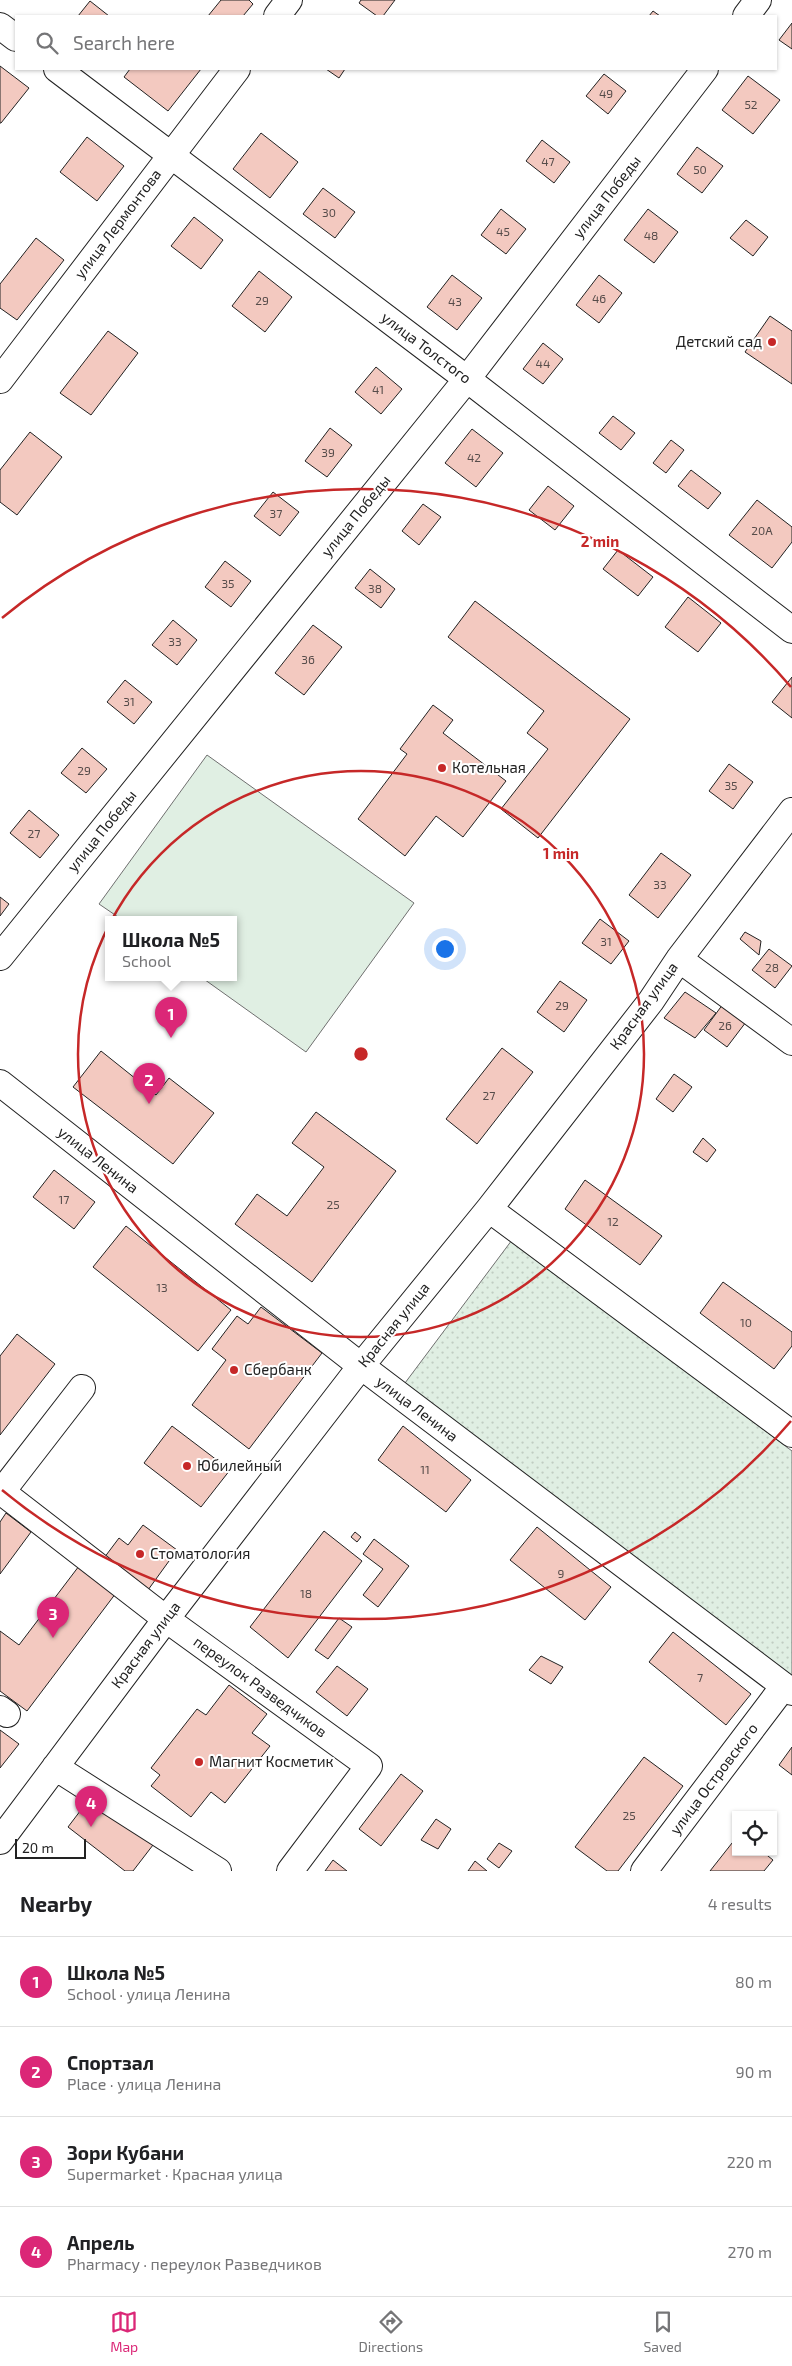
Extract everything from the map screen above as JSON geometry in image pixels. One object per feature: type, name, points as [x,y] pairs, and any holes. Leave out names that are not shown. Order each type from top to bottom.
[{"type":"street","points":[[277,15],[289,0]]},
{"type":"street","points":[[747,15],[758,0]]},
{"type":"street","points":[[0,26],[15,37]]},
{"type":"street","name":"улица Толстого","points":[[58,70],[467,379],[792,630]]},
{"type":"street","name":"улица Лермонтова","points":[[0,380],[236,70]]},
{"type":"street","name":"улица Победы","points":[[0,957],[467,379],[704,70]]},
{"type":"street","name":"Красная улица","points":[[0,1841],[166,1619],[361,1366],[489,1209],[651,1001],[679,959],[792,811]]},
{"type":"street","points":[[679,959],[792,1042]]},
{"type":"street","name":"улица Ленина","points":[[0,1083],[361,1366],[788,1689]]},
{"type":"street","points":[[489,1209],[792,1434]]},
{"type":"street","points":[[82,1388],[1,1493],[166,1619]]},
{"type":"street","name":"переулок Разведчиков","points":[[166,1619],[369,1766],[290,1871]]},
{"type":"street","name":"улица Островского","points":[[644,1871],[788,1689]]},
{"type":"street","points":[[55,1767],[218,1871]]},
{"type":"green space","points":[[207,755],[414,903],[306,1052],[207,981],[237,981],[237,916],[117,916],[99,904]]},
{"type":"green space","points":[[512,1240],[792,1451],[792,1685],[405,1383]]},
{"type":"building","points":[[221,0],[249,0],[253,4],[244,15],[209,15]]},
{"type":"building","points":[[361,0],[395,0],[384,15],[376,15],[359,3]]},
{"type":"building","points":[[90,1],[108,15],[79,15]]},
{"type":"building","points":[[653,11],[659,15],[650,15]]},
{"type":"building","points":[[792,23],[792,49],[779,40]]},
{"type":"building","points":[[0,66],[29,88],[1,123],[0,123]]},
{"type":"building","points":[[129,70],[200,70],[168,111],[124,77]]},
{"type":"building","points":[[327,70],[344,70],[339,78]]},
{"type":"building","points":[[604,74],[626,91],[608,114],[586,96]]},
{"type":"building","points":[[748,76],[780,100],[753,134],[722,110]]},
{"type":"building","points":[[261,133],[298,162],[270,198],[233,169]]},
{"type":"building","points":[[87,137],[124,166],[97,201],[60,172]]},
{"type":"building","points":[[542,140],[570,162],[554,183],[526,161]]},
{"type":"building","points":[[697,147],[723,166],[702,193],[677,174]]},
{"type":"building","points":[[323,188],[355,212],[335,238],[303,214]]},
{"type":"building","points":[[501,209],[526,229],[506,254],[481,235]]},
{"type":"building","points":[[648,209],[678,232],[654,263],[624,240]]},
{"type":"building","points":[[194,217],[223,240],[201,269],[171,246]]},
{"type":"building","points":[[746,220],[768,237],[753,256],[730,238]]},
{"type":"building","points":[[36,238],[64,260],[17,320],[0,308],[0,284]]},
{"type":"building","points":[[259,271],[292,297],[265,332],[232,306]]},
{"type":"building","points":[[452,275],[482,298],[457,330],[427,307]]},
{"type":"building","points":[[599,275],[622,293],[599,323],[576,305]]},
{"type":"building","name":"Детский сад","points":[[770,316],[792,331],[792,384],[745,352]]},
{"type":"building","points":[[108,331],[138,353],[91,415],[60,393]]},
{"type":"building","points":[[543,343],[563,359],[543,384],[523,369]]},
{"type":"building","points":[[376,367],[402,389],[381,414],[355,392]]},
{"type":"building","points":[[613,416],[635,433],[621,450],[599,433]]},
{"type":"building","points":[[330,428],[352,445],[327,477],[305,461]]},
{"type":"building","points":[[472,429],[503,453],[476,487],[445,463]]},
{"type":"building","points":[[30,432],[62,457],[17,515],[0,502],[0,470]]},
{"type":"building","points":[[671,440],[684,450],[666,473],[653,463]]},
{"type":"building","points":[[691,470],[721,493],[708,509],[678,486]]},
{"type":"building","points":[[548,486],[574,506],[555,530],[529,510]]},
{"type":"building","points":[[273,492],[299,512],[280,536],[254,516]]},
{"type":"building","points":[[757,500],[792,527],[792,542],[772,568],[729,535]]},
{"type":"building","points":[[423,504],[441,517],[419,545],[402,531]]},
{"type":"building","points":[[618,550],[653,577],[638,596],[603,569]]},
{"type":"building","points":[[225,561],[251,581],[231,607],[205,587]]},
{"type":"building","points":[[370,569],[395,589],[381,608],[355,588]]},
{"type":"building","points":[[688,597],[721,623],[698,652],[665,627]]},
{"type":"building","points":[[475,601],[630,719],[538,838],[501,809],[548,749],[527,733],[544,711],[448,637]]},
{"type":"building","points":[[173,620],[197,640],[177,665],[152,645]]},
{"type":"building","points":[[313,625],[342,647],[304,695],[275,673]]},
{"type":"building","points":[[792,677],[792,718],[772,702]]},
{"type":"building","points":[[125,680],[152,702],[134,724],[107,702]]},
{"type":"building","name":"Котельная","points":[[433,705],[453,720],[443,733],[506,781],[463,837],[436,816],[405,856],[358,819],[407,754],[400,749]]},
{"type":"building","points":[[82,748],[107,769],[86,793],[61,773]]},
{"type":"building","points":[[729,764],[753,782],[733,809],[709,791]]},
{"type":"building","points":[[29,810],[59,835],[40,858],[10,833]]},
{"type":"building","points":[[661,853],[691,875],[658,918],[629,895]]},
{"type":"building","points":[[0,897],[9,904],[0,916]]},
{"type":"building","points":[[600,919],[629,941],[611,964],[582,943]]},
{"type":"building","points":[[745,932],[761,941],[759,955],[740,939]]},
{"type":"building","points":[[769,949],[792,966],[775,988],[752,970]]},
{"type":"building","points":[[560,981],[587,1000],[564,1032],[537,1012]]},
{"type":"building","points":[[685,992],[716,1013],[695,1038],[664,1018]]},
{"type":"building","points":[[723,1004],[746,1022],[727,1047],[704,1030]]},
{"type":"building","points":[[502,1048],[533,1072],[477,1144],[446,1119]]},
{"type":"building","points":[[101,1051],[156,1095],[169,1078],[214,1113],[173,1164],[73,1087]]},
{"type":"building","points":[[674,1074],[692,1087],[673,1112],[656,1099]]},
{"type":"building","points":[[316,1112],[396,1171],[312,1282],[235,1224],[257,1194],[287,1216],[324,1167],[292,1143]]},
{"type":"building","points":[[703,1138],[716,1150],[707,1162],[693,1152]]},
{"type":"building","points":[[54,1170],[95,1202],[74,1229],[33,1197]]},
{"type":"building","points":[[585,1180],[662,1236],[640,1265],[565,1209]]},
{"type":"building","points":[[126,1226],[231,1310],[198,1351],[93,1267]]},
{"type":"building","points":[[723,1282],[792,1332],[792,1346],[774,1369],[700,1313]]},
{"type":"building","points":[[261,1307],[322,1353],[249,1449],[192,1405],[226,1360],[212,1349],[237,1316],[248,1324]]},
{"type":"building","points":[[17,1334],[55,1364],[0,1435],[0,1356]]},
{"type":"building","name":"Юбилейный","points":[[172,1426],[230,1470],[201,1507],[144,1463]]},
{"type":"building","points":[[403,1426],[471,1480],[446,1512],[378,1460]]},
{"type":"building","points":[[6,1513],[31,1532],[0,1574],[0,1522]]},
{"type":"building","name":"Стоматология","points":[[143,1525],[177,1550],[148,1590],[104,1558],[119,1538],[128,1545]]},
{"type":"building","points":[[537,1527],[611,1587],[585,1620],[510,1560]]},
{"type":"building","points":[[324,1531],[362,1561],[288,1658],[250,1627]]},
{"type":"building","points":[[355,1532],[361,1537],[357,1542],[351,1537]]},
{"type":"building","points":[[374,1539],[409,1566],[378,1607],[363,1595],[383,1569],[363,1554]]},
{"type":"building","points":[[79,1566],[116,1593],[27,1711],[0,1691],[0,1631],[19,1645]]},
{"type":"building","points":[[339,1618],[352,1627],[328,1659],[315,1650]]},
{"type":"building","points":[[673,1632],[751,1694],[726,1725],[649,1662]]},
{"type":"building","points":[[541,1656],[563,1667],[551,1684],[529,1670]]},
{"type":"building","points":[[337,1666],[368,1689],[347,1716],[316,1692]]},
{"type":"building","points":[[229,1685],[267,1714],[252,1733],[270,1746],[225,1803],[211,1792],[191,1817],[151,1786],[160,1775],[151,1768],[197,1709],[206,1715]]},
{"type":"building","points":[[0,1730],[19,1744],[0,1768]]},
{"type":"building","points":[[792,1747],[792,1775],[779,1765]]},
{"type":"building","points":[[644,1757],[683,1786],[618,1871],[607,1871],[575,1847]]},
{"type":"building","points":[[401,1774],[423,1791],[381,1846],[359,1829]]},
{"type":"building","points":[[90,1798],[153,1845],[133,1871],[125,1871],[68,1827]]},
{"type":"building","points":[[436,1819],[451,1829],[438,1849],[421,1840]]},
{"type":"building","points":[[499,1843],[512,1851],[499,1868],[487,1859]]},
{"type":"building","points":[[732,1843],[732,1856],[768,1856],[773,1860],[764,1871],[710,1871]]},
{"type":"building","points":[[333,1860],[347,1871],[325,1871]]},
{"type":"building","points":[[475,1861],[487,1871],[468,1871]]},
{"type":"place","name":"Детский сад","points":[[772,342]]},
{"type":"place","name":"Котельная","points":[[442,768]]},
{"type":"place","name":"Школа №5","points":[[171,1038]]},
{"type":"place","name":"Спортзал","points":[[149,1104]]},
{"type":"place","name":"Сбербанк","points":[[234,1370]]},
{"type":"place","name":"Юбилейный","points":[[187,1466]]},
{"type":"place","name":"Стоматология","points":[[140,1554]]},
{"type":"place","name":"Зори Кубани","points":[[53,1638]]},
{"type":"place","name":"Магнит Косметик","points":[[199,1762]]},
{"type":"place","name":"Апрель","points":[[91,1827]]}]
